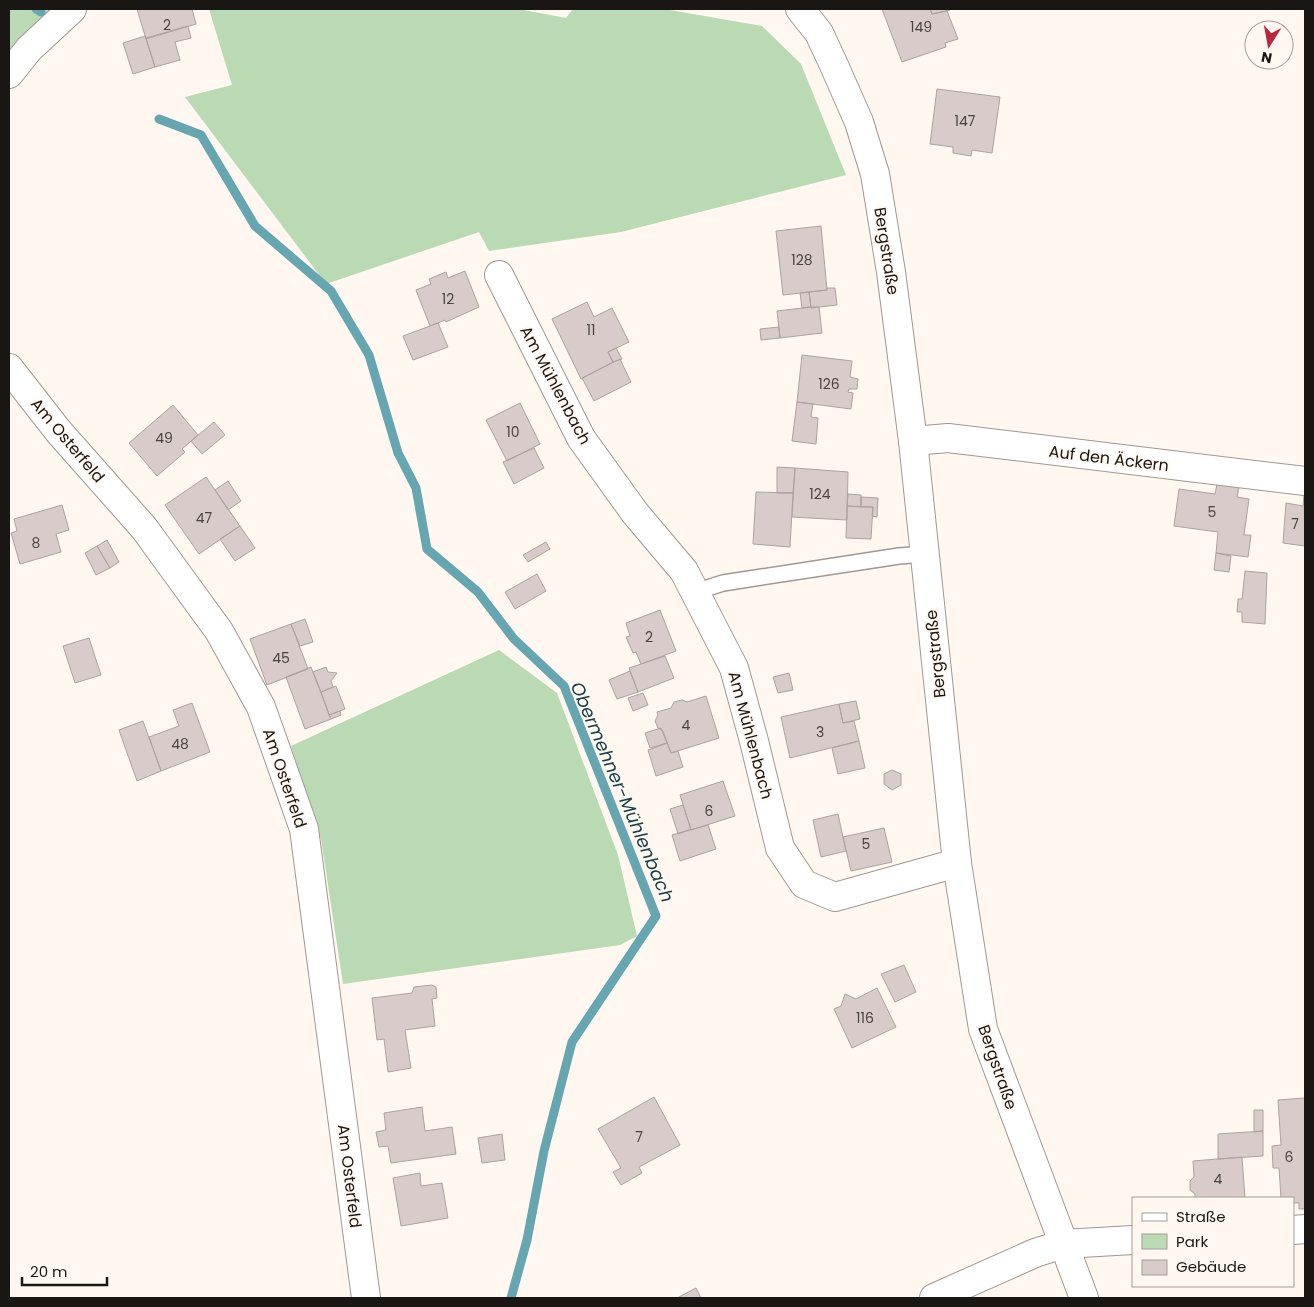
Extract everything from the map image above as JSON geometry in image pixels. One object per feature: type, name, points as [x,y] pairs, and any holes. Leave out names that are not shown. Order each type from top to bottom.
[{"type":"street","points":[[9,74],[29,49],[72,9]]},
{"type":"street","name":"Bergstraße","points":[[800,9],[819,33],[833,63],[859,122],[875,174],[891,272],[912,441],[957,863],[983,1028],[1084,1298]]},
{"type":"street","name":"Am Mühlenbach","points":[[499,275],[581,438],[635,513],[684,570],[734,668],[780,848],[804,884],[835,897],[957,863]]},
{"type":"street","name":"Am Osterfeld","points":[[9,368],[59,432],[144,528],[219,631],[261,707],[304,829],[366,1298]]},
{"type":"street","name":"Auf den Äckern","points":[[912,441],[948,438],[1305,481]]},
{"type":"street","points":[[934,1298],[1035,1253],[1063,1244],[1132,1240]]},
{"type":"lane","points":[[695,592],[723,583],[899,556],[925,554]]},
{"type":"green space","points":[[9,9],[56,9],[9,66]]},
{"type":"green space","points":[[209,9],[518,9],[566,18],[573,9],[664,9],[762,26],[801,64],[846,175],[621,232],[489,251],[479,232],[326,284],[185,97],[232,85]]},
{"type":"green space","points":[[499,650],[557,693],[618,855],[637,936],[620,945],[343,984],[321,839],[291,746]]},
{"type":"building","points":[[137,9],[192,9],[196,24],[146,39]]},
{"type":"building","points":[[882,9],[930,9],[932,14],[947,11],[958,39],[945,43],[946,47],[902,62]]},
{"type":"building","points":[[930,9],[950,9],[950,10],[932,14]]},
{"type":"building","points":[[188,26],[191,38],[175,42],[180,60],[155,67],[146,38]]},
{"type":"building","points":[[145,36],[155,67],[133,74],[123,43]]},
{"type":"building","points":[[937,89],[1000,97],[992,153],[972,150],[971,156],[953,153],[953,147],[930,144]]},
{"type":"building","points":[[821,226],[827,290],[783,295],[776,231]]},
{"type":"building","points":[[465,271],[479,307],[446,322],[445,320],[430,326],[416,290],[431,284],[429,279],[446,272],[448,278]]},
{"type":"building","points":[[827,288],[835,288],[837,305],[811,308],[809,292],[827,290]]},
{"type":"building","points":[[809,292],[811,307],[802,308],[800,293]]},
{"type":"building","points":[[587,302],[594,317],[612,308],[629,342],[608,352],[613,362],[581,379],[552,319]]},
{"type":"building","points":[[819,307],[822,333],[780,338],[777,311]]},
{"type":"building","points":[[438,323],[448,347],[413,360],[403,336]]},
{"type":"building","points":[[779,327],[780,338],[761,340],[760,329]]},
{"type":"building","points":[[616,348],[622,359],[613,362],[608,352]]},
{"type":"building","points":[[802,355],[852,361],[850,377],[858,379],[857,389],[849,389],[848,392],[853,393],[851,409],[797,402]]},
{"type":"building","points":[[620,359],[631,382],[594,401],[582,378]]},
{"type":"building","points":[[797,402],[813,404],[811,417],[818,418],[816,444],[792,441]]},
{"type":"building","points":[[520,403],[540,444],[507,461],[486,420]]},
{"type":"building","points":[[173,405],[198,435],[182,449],[185,452],[157,476],[129,443]]},
{"type":"building","points":[[214,422],[225,435],[202,454],[191,441]]},
{"type":"building","points":[[534,448],[544,468],[514,484],[503,462]]},
{"type":"building","points":[[777,467],[795,468],[793,493],[777,493]]},
{"type":"building","points":[[795,468],[848,472],[847,520],[792,517]]},
{"type":"building","points":[[206,477],[240,526],[199,554],[165,505]]},
{"type":"building","points":[[228,481],[241,501],[228,510],[215,490]]},
{"type":"building","points":[[1217,484],[1239,487],[1237,497],[1249,499],[1244,535],[1251,535],[1248,557],[1216,553],[1218,532],[1174,526],[1179,489],[1215,494]]},
{"type":"building","points":[[756,492],[793,493],[790,547],[753,544]]},
{"type":"building","points":[[848,494],[861,495],[861,507],[847,506]]},
{"type":"building","points":[[1304,496],[1305,546],[1283,543],[1286,503],[1303,506]]},
{"type":"building","points":[[861,497],[878,498],[877,517],[872,516],[873,507],[861,507]]},
{"type":"building","points":[[62,505],[69,530],[56,534],[61,552],[20,564],[11,533],[17,531],[14,519]]},
{"type":"building","points":[[847,506],[873,507],[871,539],[846,538]]},
{"type":"building","points":[[240,526],[255,548],[235,561],[220,539]]},
{"type":"building","points":[[107,540],[119,562],[110,568],[97,546]]},
{"type":"building","points":[[546,542],[550,549],[528,562],[523,555]]},
{"type":"building","points":[[97,546],[110,568],[96,575],[85,553]]},
{"type":"building","points":[[1216,553],[1231,556],[1229,572],[1214,570]]},
{"type":"building","points":[[1245,571],[1267,573],[1265,624],[1242,622],[1242,612],[1237,612],[1238,599],[1242,599]]},
{"type":"building","points":[[537,574],[546,591],[515,609],[505,592]]},
{"type":"building","points":[[660,610],[676,651],[641,664],[636,652],[633,653],[626,637],[630,636],[626,623]]},
{"type":"building","points":[[305,619],[313,642],[300,646],[291,624]]},
{"type":"building","points":[[291,624],[308,669],[267,685],[250,639]]},
{"type":"building","points":[[89,638],[101,675],[75,683],[63,646]]},
{"type":"building","points":[[665,656],[674,678],[638,692],[629,668]]},
{"type":"building","points":[[311,667],[331,719],[305,729],[286,677]]},
{"type":"building","points":[[326,667],[328,672],[337,673],[331,681],[333,687],[321,692],[313,672]]},
{"type":"building","points":[[630,671],[638,692],[617,699],[609,680]]},
{"type":"building","points":[[789,673],[793,690],[778,693],[773,677]]},
{"type":"building","points":[[336,686],[345,709],[329,715],[321,692]]},
{"type":"building","points":[[643,693],[648,705],[633,711],[628,698]]},
{"type":"building","points":[[706,696],[719,738],[671,753],[663,731],[658,728],[655,721],[658,715],[657,712],[671,708],[674,702],[682,700],[687,702]]},
{"type":"building","points":[[856,701],[860,719],[843,723],[839,704]]},
{"type":"building","points":[[192,703],[210,752],[161,771],[149,737],[179,726],[173,710]]},
{"type":"building","points":[[839,704],[843,723],[854,721],[859,741],[790,758],[781,717]]},
{"type":"building","points":[[340,711],[341,715],[331,719],[329,715]]},
{"type":"building","points":[[143,721],[161,771],[137,781],[119,730]]},
{"type":"building","points":[[661,728],[667,743],[650,748],[645,733]]},
{"type":"building","points":[[859,741],[865,768],[838,774],[832,748]]},
{"type":"building","points":[[667,743],[671,753],[678,751],[683,767],[656,776],[648,750]]},
{"type":"building","points":[[892,770],[901,774],[901,785],[892,790],[884,784],[884,774]]},
{"type":"building","points":[[723,781],[735,816],[691,830],[680,795]]},
{"type":"building","points":[[683,805],[691,829],[678,834],[670,809]]},
{"type":"building","points":[[838,814],[846,851],[821,857],[813,820]]},
{"type":"building","points":[[708,825],[716,849],[680,861],[672,835]]},
{"type":"building","points":[[884,828],[892,862],[851,871],[843,837]]},
{"type":"building","points":[[904,965],[916,992],[895,1002],[881,974]]},
{"type":"building","points":[[432,985],[436,987],[437,998],[432,999],[435,1026],[405,1030],[411,1068],[388,1072],[384,1039],[377,1040],[372,998],[412,993],[414,987]]},
{"type":"building","points":[[877,988],[896,1027],[852,1048],[834,1009],[841,1006],[845,994],[856,999]]},
{"type":"building","points":[[654,1097],[680,1145],[639,1167],[642,1173],[621,1185],[613,1172],[621,1168],[598,1129]]},
{"type":"building","points":[[1305,1098],[1305,1209],[1299,1209],[1299,1203],[1294,1203],[1294,1197],[1281,1197],[1279,1168],[1273,1168],[1272,1146],[1281,1145],[1278,1100]]},
{"type":"building","points":[[422,1107],[425,1131],[452,1127],[456,1154],[391,1163],[388,1146],[379,1147],[376,1132],[386,1130],[384,1113]]},
{"type":"building","points":[[1254,1110],[1263,1110],[1263,1131],[1254,1132]]},
{"type":"building","points":[[1263,1131],[1263,1156],[1218,1159],[1218,1134]]},
{"type":"building","points":[[502,1134],[505,1160],[482,1163],[478,1138]]},
{"type":"building","points":[[1242,1157],[1245,1197],[1195,1197],[1195,1194],[1190,1190],[1190,1181],[1194,1177],[1193,1161]]},
{"type":"building","points":[[420,1173],[421,1186],[442,1183],[448,1218],[401,1226],[393,1178]]},
{"type":"building","points":[[696,1288],[701,1298],[677,1298]]},
{"type":"waterway","name":"Obermehner-Mühlenbach","points":[[36,9],[41,12]]},
{"type":"waterway","name":"Obermehner-Mühlenbach","points":[[159,119],[201,135],[255,226],[331,291],[369,355],[398,453],[416,488],[427,549],[478,592],[514,639],[564,686],[656,916],[572,1042],[544,1151],[527,1240],[511,1298]]}]
